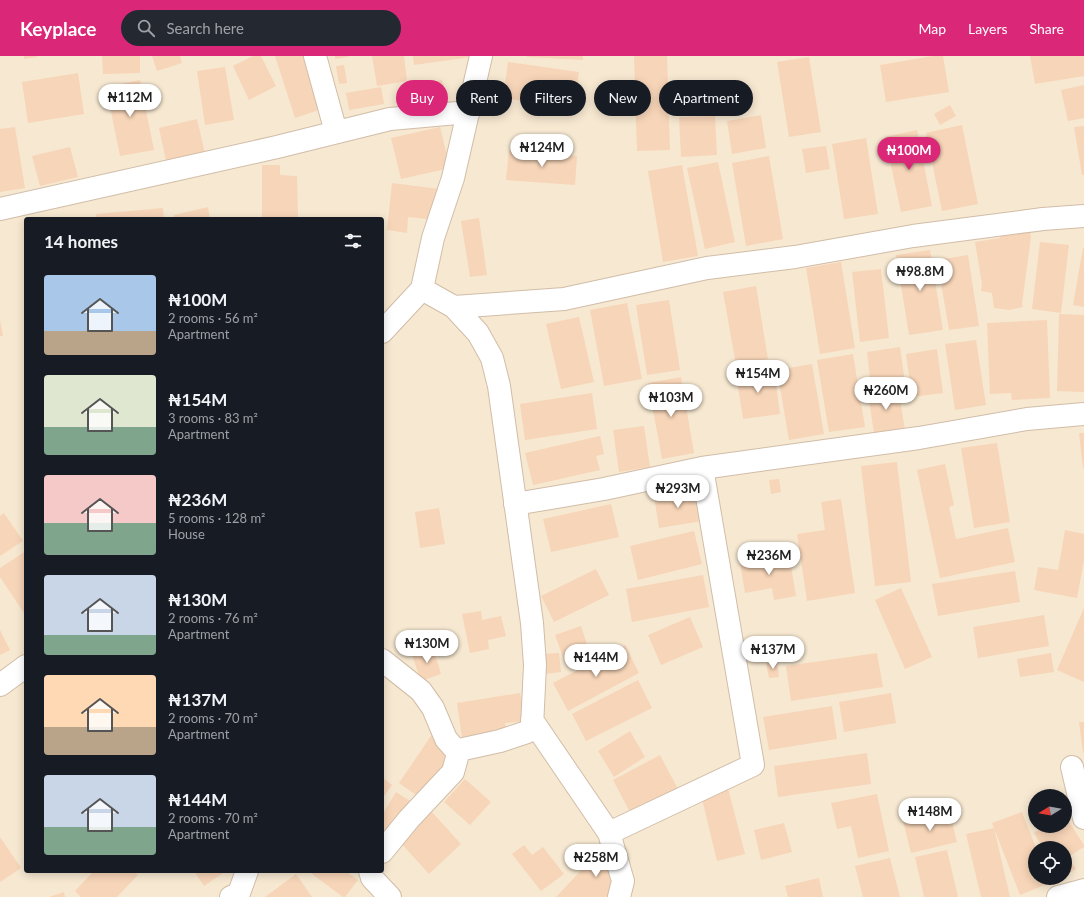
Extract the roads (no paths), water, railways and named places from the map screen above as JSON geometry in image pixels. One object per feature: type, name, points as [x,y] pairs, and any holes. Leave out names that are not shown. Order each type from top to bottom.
[{"type":"street","points":[[315,56],[336,132]]},
{"type":"street","points":[[476,80],[481,56]]},
{"type":"street","points":[[0,209],[277,147],[390,119],[456,113]]},
{"type":"street","points":[[384,330],[422,289],[433,238],[453,178],[468,116]]},
{"type":"street","points":[[454,307],[564,299],[708,268],[796,257],[913,236],[1043,219],[1084,216]]},
{"type":"street","points":[[384,662],[421,691],[433,708],[446,739],[453,747],[459,750],[500,741],[527,732],[532,727],[535,665],[532,623],[499,386],[492,358],[478,333],[454,307],[422,289]]},
{"type":"street","points":[[515,504],[604,489],[702,468],[919,438],[1027,419],[1084,414]]},
{"type":"street","points":[[609,833],[752,765],[702,468]]},
{"type":"street","points":[[0,686],[24,667]]},
{"type":"street","points":[[532,720],[609,833],[623,881],[620,897]]},
{"type":"street","points":[[384,849],[409,818],[453,772],[459,750]]},
{"type":"street","points":[[1072,767],[1084,818]]},
{"type":"street","points":[[231,897],[239,893],[246,873]]},
{"type":"street","points":[[367,873],[390,897]]},
{"type":"street","points":[[1058,897],[1084,890]]}]
